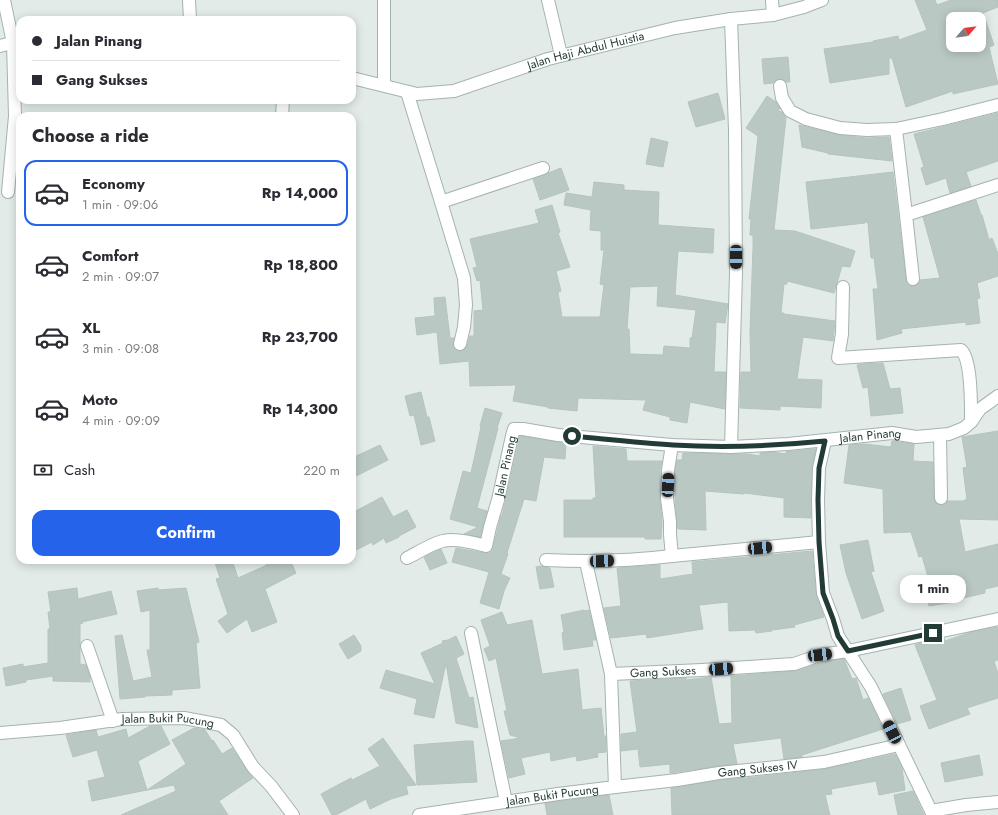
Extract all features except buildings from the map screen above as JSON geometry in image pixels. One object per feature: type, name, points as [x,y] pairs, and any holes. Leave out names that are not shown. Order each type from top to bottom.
[{"type":"street","points":[[4,0],[16,42],[15,116],[8,192]]},
{"type":"street","points":[[189,0],[190,16]]},
{"type":"street","points":[[384,0],[384,85]]},
{"type":"street","points":[[548,0],[561,56]]},
{"type":"street","points":[[772,0],[773,15]]},
{"type":"street","name":"Jalan Haji Abdul Huistia","points":[[356,79],[417,94],[454,91],[548,59],[675,28],[773,15],[804,7],[822,0]]},
{"type":"street","points":[[730,20],[735,130],[736,273],[731,447]]},
{"type":"street","points":[[0,46],[16,42]]},
{"type":"street","points":[[780,86],[782,98],[790,111],[806,119],[840,128],[896,130],[944,120],[998,104]]},
{"type":"street","points":[[407,92],[442,202],[464,278],[466,305],[464,327],[460,344]]},
{"type":"street","points":[[896,130],[913,279]]},
{"type":"street","points":[[442,202],[543,168]]},
{"type":"street","points":[[906,215],[998,186]]},
{"type":"street","points":[[842,287],[842,334],[838,358],[962,350],[966,358],[969,373],[971,422]]},
{"type":"street","name":"Jalan Pinang","points":[[407,558],[445,540],[464,541],[486,546],[514,429],[523,428],[558,435],[672,445],[731,447],[825,441],[892,433],[916,437],[949,434],[964,428],[971,422],[980,408],[998,396]]},
{"type":"street","points":[[940,435],[941,498]]},
{"type":"street","points":[[825,441],[819,468],[819,542],[823,593],[838,636],[871,687],[931,813],[966,805],[998,802]]},
{"type":"street","points":[[672,445],[668,470],[667,499],[672,556]]},
{"type":"street","points":[[546,560],[586,562],[649,559],[819,542]]},
{"type":"street","points":[[586,562],[611,674],[615,787]]},
{"type":"street","name":"Gang Sukses","points":[[611,674],[794,664],[820,655],[848,651],[998,619]]},
{"type":"street","points":[[471,633],[506,802]]},
{"type":"street","points":[[86,646],[113,721]]},
{"type":"street","name":"Jalan Bukit Pucung","points":[[0,733],[60,728],[122,719],[184,718],[220,725],[233,735],[253,767],[271,786],[293,815]]},
{"type":"street","name":"Gang Sukses IV","points":[[615,787],[677,780],[719,773],[824,762],[899,745]]},
{"type":"street","name":"Jalan Bukit Pucung","points":[[419,815],[615,787]]},
{"type":"route","points":[[572,436],[672,445],[731,447],[825,441],[819,468],[819,542],[823,593],[838,636],[848,651],[933,633]]}]
